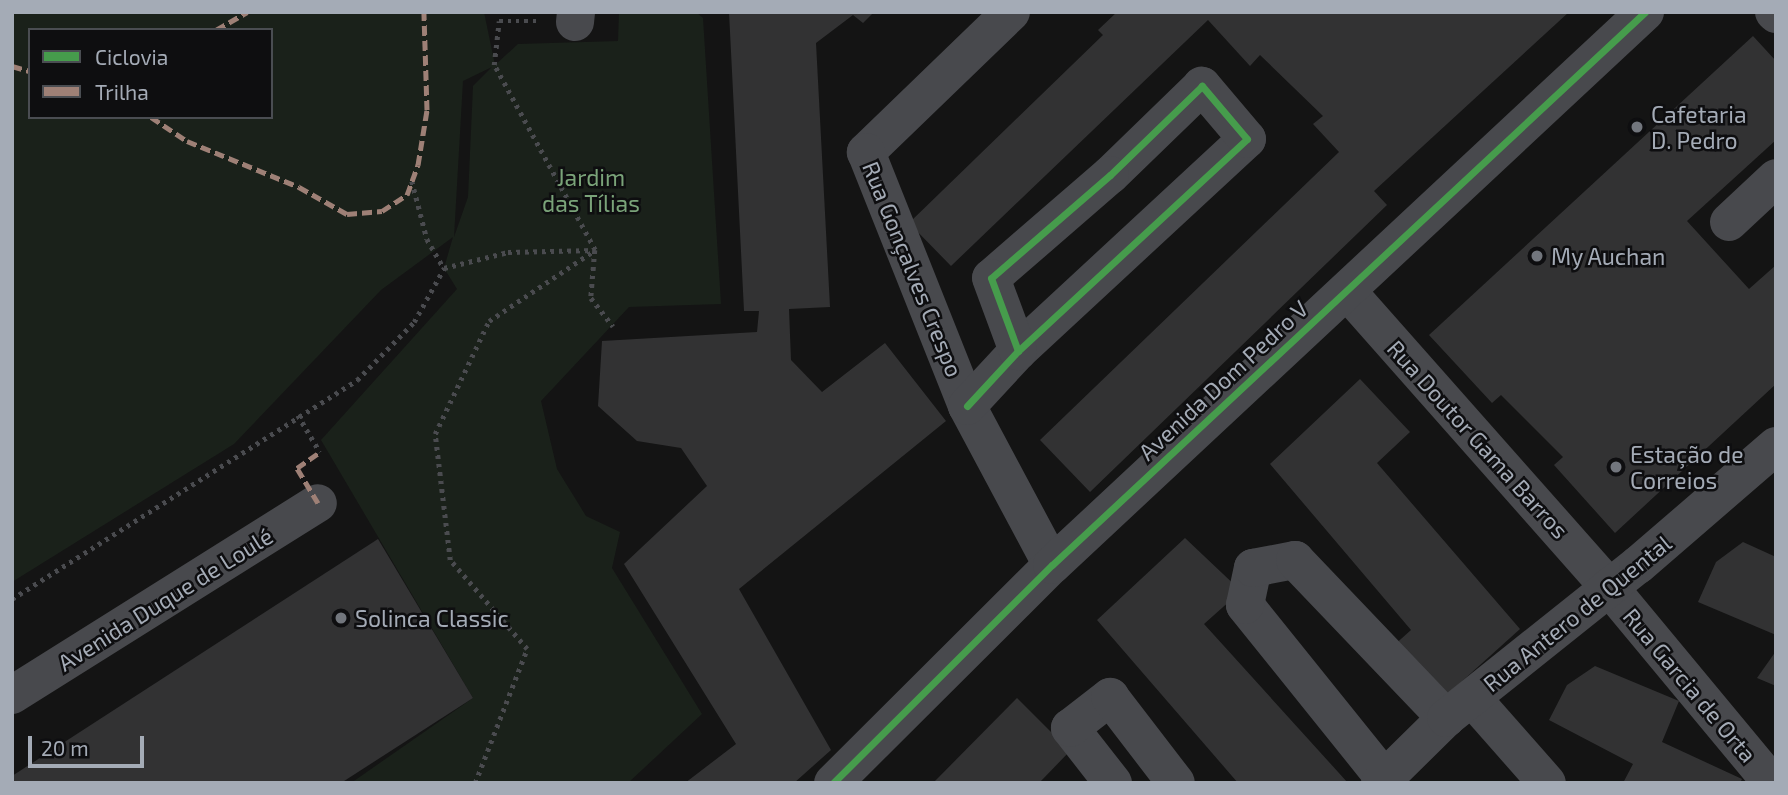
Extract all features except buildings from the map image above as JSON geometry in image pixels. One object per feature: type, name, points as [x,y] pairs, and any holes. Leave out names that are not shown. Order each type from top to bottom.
[{"type":"street","name":"Rua Gonçalves Crespo","points":[[1011,12],[866,152],[967,406],[1052,565]]},
{"type":"street","name":"Avenida Dom Pedro V","points":[[839,781],[1052,565],[1645,12]]},
{"type":"street","points":[[967,406],[1018,351],[1247,139],[1202,86],[1110,175],[991,278],[1018,351]]},
{"type":"street","points":[[1729,222],[1776,178]]},
{"type":"street","name":"Rua Doutor Gama Barros","points":[[1347,291],[1609,587]]},
{"type":"street","name":"Rua Antero de Quental","points":[[1382,780],[1459,708],[1609,587],[1775,447]]},
{"type":"street","name":"Avenida Duque de Loulé","points":[[12,695],[318,503]]},
{"type":"street","points":[[1382,780],[1245,605],[1254,568],[1296,559],[1459,708],[1547,783]]},
{"type":"street","name":"Rua Garcia de Orta","points":[[1609,587],[1772,783]]},
{"type":"street","points":[[1113,783],[1070,728],[1110,697],[1176,783]]},
{"type":"path","points":[[576,17],[499,21],[494,65],[595,250],[591,298],[612,326]]},
{"type":"path","points":[[412,181],[427,239],[444,268]]},
{"type":"path","points":[[12,599],[357,380],[414,322],[444,268],[508,252],[595,250]]},
{"type":"path","points":[[475,783],[527,649],[450,560],[435,434],[489,321],[595,250]]},
{"type":"path","points":[[298,415],[320,452]]},
{"type":"green space","name":"Jardim das Tílias","points":[[12,12],[484,12],[495,65],[518,44],[618,41],[619,12],[696,12],[703,18],[721,304],[629,307],[541,401],[557,469],[586,516],[620,532],[612,568],[702,714],[628,783],[351,783],[473,698],[321,440],[457,289],[444,268],[453,237],[381,290],[234,444],[12,582]],"holes":[[[492,67],[473,86],[468,197],[454,237],[463,81]]]},
{"type":"marked path","points":[[219,28],[247,12]]},
{"type":"marked path","points":[[154,119],[187,141],[299,187],[347,214],[382,211],[407,195],[418,165],[427,110],[424,12]]},
{"type":"marked path","points":[[12,66],[28,70]]},
{"type":"marked path","points":[[318,503],[297,468],[320,452]]},
{"type":"cycle path","points":[[833,783],[1052,565],[1645,12]]},
{"type":"cycle path","points":[[967,406],[1018,351],[1247,139],[1202,86],[1110,175],[991,278],[1018,351]]},
{"type":"place","name":"Cafetaria D. Pedro","points":[[1637,127]]},
{"type":"place","name":"My Auchan","points":[[1537,256]]},
{"type":"place","name":"Estação de Correios","points":[[1616,467]]},
{"type":"place","name":"Solinca Classic","points":[[341,618]]}]
